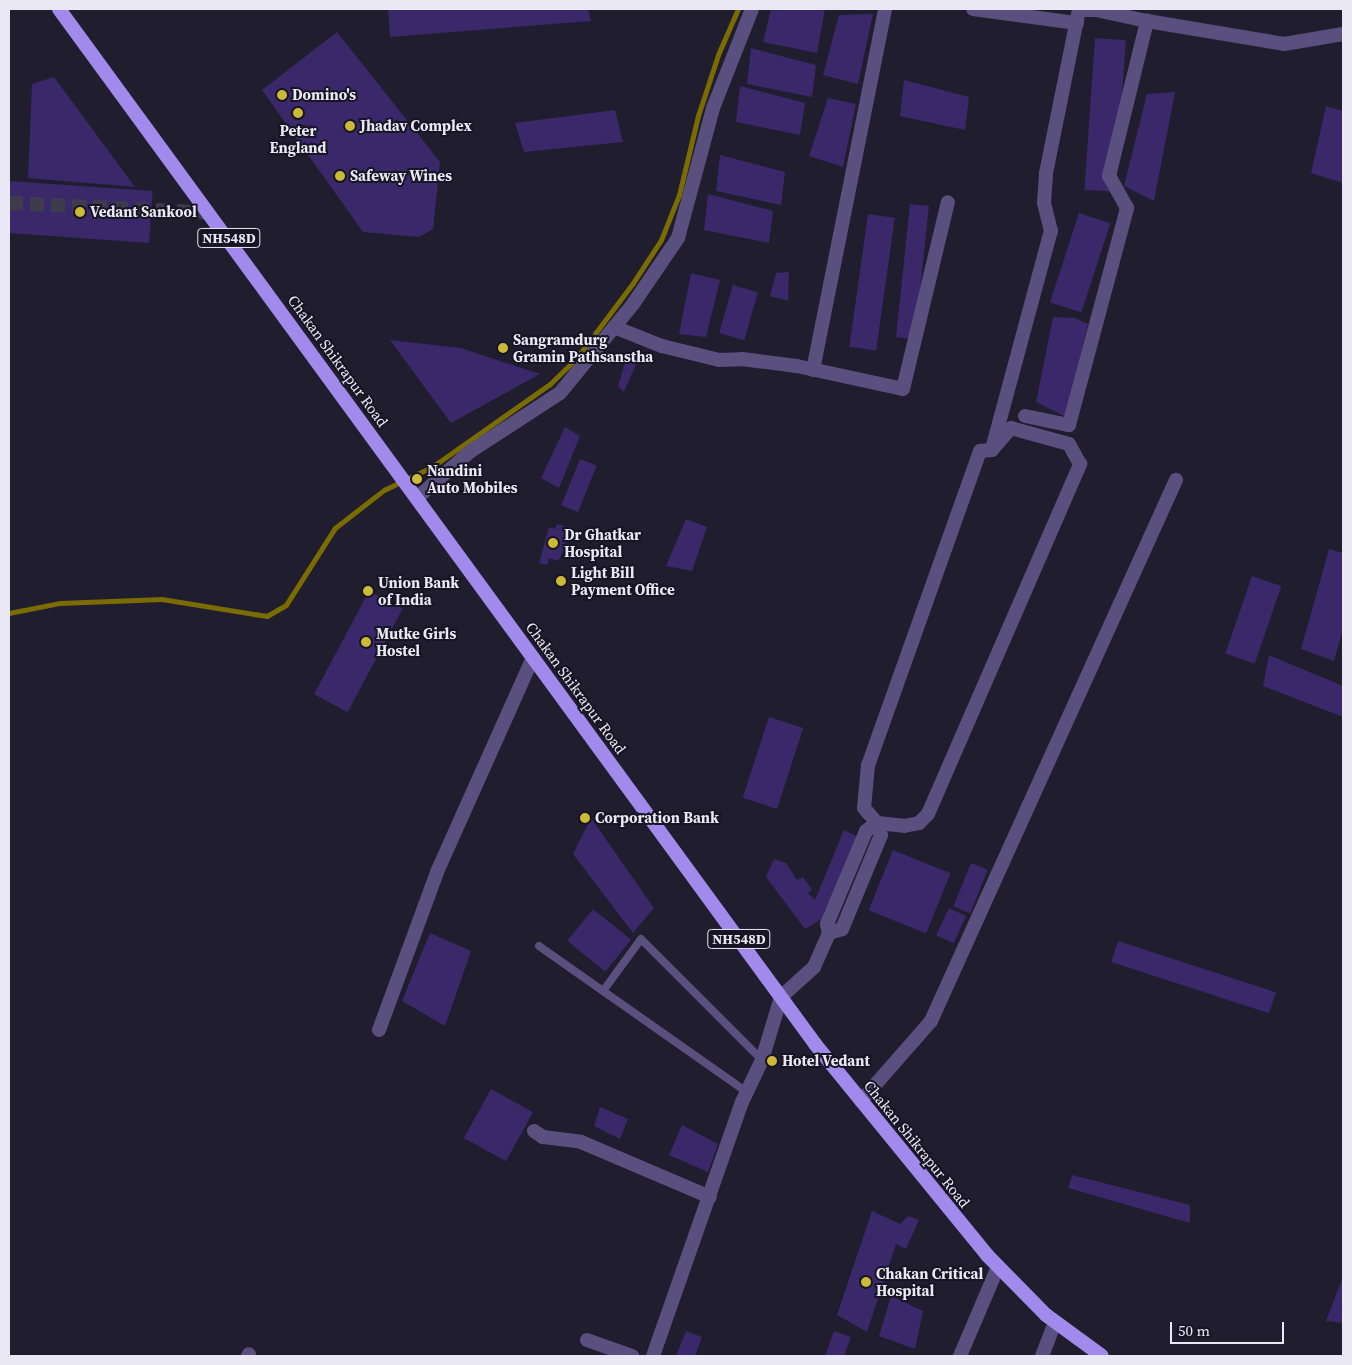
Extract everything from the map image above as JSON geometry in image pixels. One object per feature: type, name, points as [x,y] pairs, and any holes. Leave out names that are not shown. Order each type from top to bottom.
[{"type":"highway","name":"Chakan Shikrapur Road","points":[[60,9],[781,997],[861,1101],[998,1267],[1055,1322],[1102,1356]]},
{"type":"street","points":[[415,494],[471,451],[560,393],[614,327],[678,238],[713,108],[752,9]]},
{"type":"street","points":[[813,370],[885,9]]},
{"type":"street","points":[[973,9],[1077,22]]},
{"type":"street","points":[[992,450],[1051,231],[1044,203],[1046,173],[1079,10],[1096,10],[1146,21],[1284,44],[1343,34]]},
{"type":"street","points":[[1025,416],[1069,425],[1127,208],[1109,176],[1146,21]]},
{"type":"street","points":[[614,327],[662,346],[719,360],[742,358],[813,370],[903,389],[948,202]]},
{"type":"street","points":[[653,1356],[747,1092],[762,1060],[781,997],[814,967],[829,933],[826,924],[866,831],[877,823],[904,826],[919,823],[928,814],[1080,464],[1069,444],[1011,428],[992,450],[980,451],[868,764],[864,808],[877,823]]},
{"type":"street","points":[[861,1101],[932,1021],[1176,480]]},
{"type":"street","points":[[380,1030],[437,872],[533,657]]},
{"type":"street","points":[[534,1131],[542,1137],[581,1142],[710,1197]]},
{"type":"street","points":[[960,1356],[998,1267]]},
{"type":"street","points":[[1042,1356],[1055,1322]]},
{"type":"street","points":[[587,1340],[632,1356]]},
{"type":"lane","points":[[603,991],[641,939],[762,1060]]},
{"type":"lane","points":[[538,946],[747,1092]]},
{"type":"building","points":[[388,9],[588,9],[591,21],[390,37]]},
{"type":"building","points":[[771,9],[825,9],[817,53],[763,42]]},
{"type":"building","points":[[873,14],[858,84],[823,75],[839,15]]},
{"type":"building","name":"Jhadav Complex","points":[[337,32],[440,162],[433,229],[419,237],[363,232],[262,90]]},
{"type":"building","points":[[1095,38],[1126,40],[1115,192],[1084,190]]},
{"type":"building","points":[[751,48],[816,65],[812,97],[747,84]]},
{"type":"building","points":[[54,77],[135,187],[28,178],[32,84]]},
{"type":"building","points":[[904,80],[969,97],[965,130],[900,116]]},
{"type":"building","points":[[740,86],[805,103],[800,135],[736,122]]},
{"type":"building","points":[[1175,92],[1154,201],[1124,186],[1147,94]]},
{"type":"building","points":[[828,98],[856,104],[843,167],[809,156]]},
{"type":"building","points":[[1326,106],[1343,111],[1343,183],[1311,173]]},
{"type":"building","points":[[615,110],[623,142],[524,152],[515,123]]},
{"type":"building","points":[[720,155],[785,172],[781,205],[716,191]]},
{"type":"building","name":"Vedant Sankool","points":[[9,181],[153,191],[149,243],[9,233]]},
{"type":"building","points":[[708,194],[773,211],[769,243],[704,230]]},
{"type":"building","points":[[910,204],[929,206],[915,339],[896,337]]},
{"type":"building","points":[[1079,213],[1110,223],[1081,313],[1050,302]]},
{"type":"building","points":[[868,214],[895,218],[876,350],[849,347]]},
{"type":"building","points":[[789,272],[788,301],[770,296],[776,273]]},
{"type":"building","points":[[691,273],[720,280],[706,337],[679,334]]},
{"type":"building","points":[[733,285],[758,292],[744,340],[719,333]]},
{"type":"building","points":[[1053,317],[1075,318],[1088,324],[1066,417],[1036,402]]},
{"type":"building","points":[[390,340],[461,348],[540,374],[451,423]]},
{"type":"building","points":[[627,357],[637,362],[624,392],[618,386]]},
{"type":"building","points":[[565,427],[580,436],[559,488],[541,478]]},
{"type":"building","points":[[580,459],[597,466],[578,512],[561,505]]},
{"type":"building","points":[[686,519],[707,527],[692,571],[666,566]]},
{"type":"building","points":[[557,524],[570,528],[561,556],[558,561],[549,558],[547,565],[539,563],[549,527],[555,529]]},
{"type":"building","points":[[1329,549],[1343,553],[1343,629],[1334,661],[1301,649]]},
{"type":"building","points":[[1252,576],[1281,586],[1255,664],[1225,654]]},
{"type":"building","name":"Mutke Girls Hostel","points":[[369,591],[403,609],[348,712],[314,694]]},
{"type":"building","points":[[1269,655],[1343,686],[1343,717],[1263,686]]},
{"type":"building","points":[[769,717],[803,728],[777,809],[743,798]]},
{"type":"building","points":[[591,818],[654,908],[633,933],[573,854]]},
{"type":"building","points":[[844,830],[860,838],[829,912],[824,910],[825,917],[805,929],[766,877],[774,859],[786,863],[797,880],[803,877],[812,890],[808,893],[815,900]]},
{"type":"building","points":[[893,850],[950,873],[926,933],[869,910]]},
{"type":"building","points":[[971,863],[988,870],[970,913],[953,907]]},
{"type":"building","points":[[949,908],[966,916],[954,943],[936,935]]},
{"type":"building","points":[[593,909],[631,940],[605,972],[567,941]]},
{"type":"building","points":[[430,933],[471,951],[445,1026],[402,1001]]},
{"type":"building","points":[[1118,941],[1276,992],[1269,1013],[1111,962]]},
{"type":"building","points":[[491,1089],[533,1112],[506,1161],[464,1138]]},
{"type":"building","points":[[600,1107],[628,1119],[620,1139],[594,1126]]},
{"type":"building","points":[[682,1125],[718,1144],[708,1172],[669,1155]]},
{"type":"building","points":[[1072,1175],[1190,1205],[1190,1223],[1068,1188]]},
{"type":"building","name":"Chakan Critical Hospital","points":[[872,1211],[900,1224],[908,1216],[919,1220],[906,1249],[896,1244],[867,1332],[837,1315]]},
{"type":"building","points":[[1343,1277],[1343,1323],[1326,1321]]},
{"type":"building","points":[[891,1296],[923,1311],[915,1349],[879,1336]]},
{"type":"building","points":[[686,1331],[702,1337],[695,1356],[676,1356]]},
{"type":"building","points":[[834,1331],[851,1337],[844,1356],[825,1356]]},
{"type":"waterway","points":[[9,613],[60,603],[162,599],[267,616],[286,605],[335,528],[384,490],[432,467],[550,384],[576,359],[633,283],[661,240],[679,195],[698,116],[718,55],[738,9]]},
{"type":"tunnel","points":[[9,203],[210,213]]},
{"type":"place","name":"Domino's","points":[[282,95]]},
{"type":"place","name":"Peter England","points":[[298,113]]},
{"type":"place","name":"Jhadav Complex","points":[[350,126]]},
{"type":"place","name":"Safeway Wines","points":[[340,176]]},
{"type":"place","name":"Vedant Sankool","points":[[80,212]]},
{"type":"place","name":"Sangramdurg Gramin Pathsanstha","points":[[503,348]]},
{"type":"place","name":"Nandini Auto Mobiles","points":[[417,479]]},
{"type":"place","name":"Dr Ghatkar Hospital","points":[[553,543]]},
{"type":"place","name":"Light Bill Payment Office","points":[[561,581]]},
{"type":"place","name":"Union Bank of India","points":[[368,591]]},
{"type":"place","name":"Mutke Girls Hostel","points":[[366,642]]},
{"type":"place","name":"Corporation Bank","points":[[585,818]]},
{"type":"place","name":"Hotel Vedant","points":[[772,1061]]},
{"type":"place","name":"Chakan Critical Hospital","points":[[866,1282]]}]
